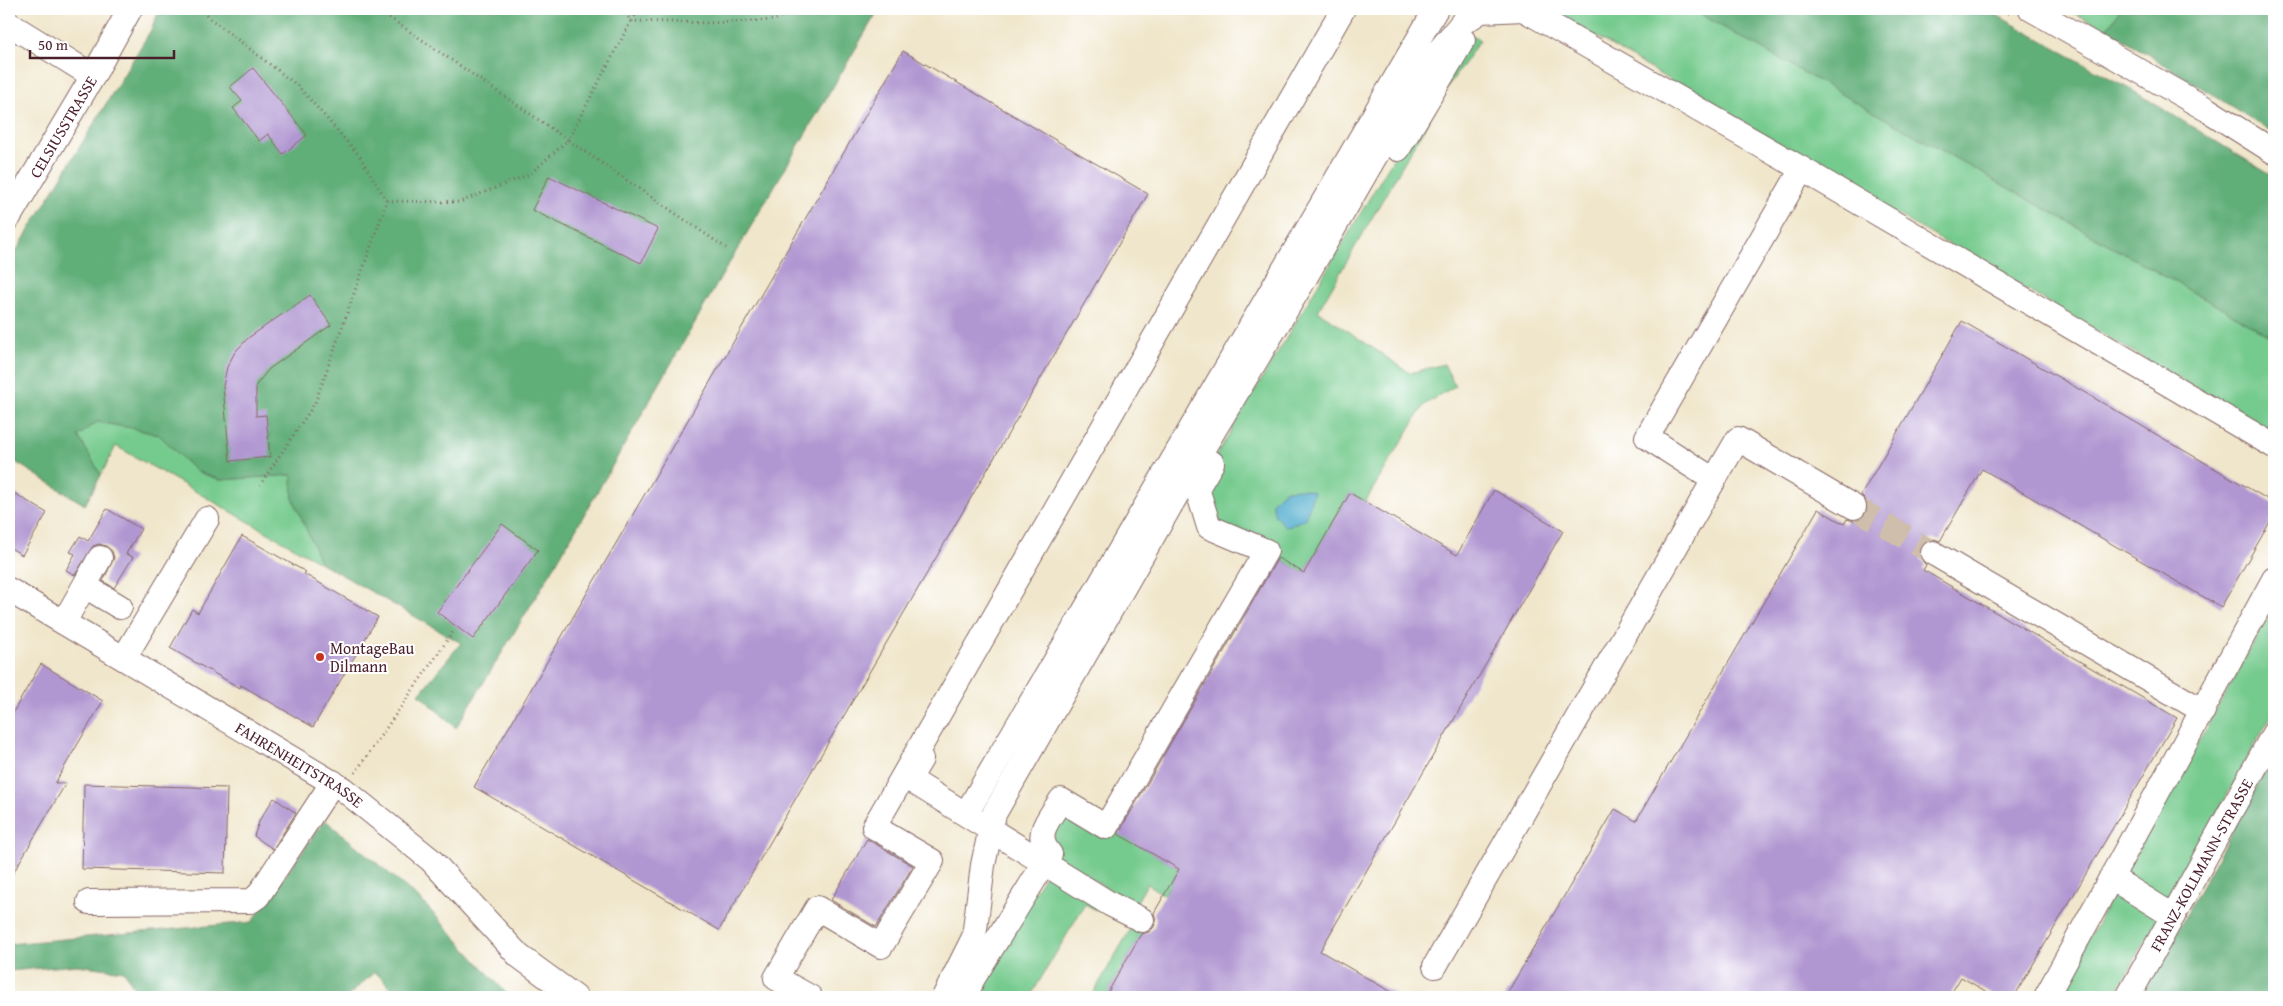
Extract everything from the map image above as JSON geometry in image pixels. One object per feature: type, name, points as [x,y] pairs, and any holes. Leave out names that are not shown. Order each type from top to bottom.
[{"type":"street","name":"CELSIUSSTRASSE","points":[[9,217],[93,76],[130,9]]},
{"type":"street","points":[[810,997],[776,978],[816,908],[881,946],[932,861],[874,827],[1343,9]]},
{"type":"street","points":[[1142,920],[1110,904],[909,779],[1358,9]]},
{"type":"street","points":[[966,814],[1436,9]]},
{"type":"street","points":[[944,997],[974,937],[982,866],[994,814],[1205,445],[1298,290],[1429,64],[1462,23],[1482,10],[1523,9],[1802,169],[2274,446]]},
{"type":"street","points":[[2031,9],[2158,81],[2274,152]]},
{"type":"street","points":[[966,997],[972,980],[1050,854],[1043,846],[1041,831],[1061,800],[1106,827],[1266,551],[1209,527],[1197,488],[1482,10]]},
{"type":"street","points":[[9,24],[93,76]]},
{"type":"street","points":[[1714,480],[1647,437],[1802,169]]},
{"type":"street","points":[[1435,966],[1738,439],[1854,507]]},
{"type":"street","points":[[124,658],[207,519]]},
{"type":"street","points":[[1933,553],[2203,711]]},
{"type":"street","points":[[64,622],[100,558]]},
{"type":"street","points":[[2046,997],[2274,579]]},
{"type":"street","points":[[84,586],[120,607]]},
{"type":"street","name":"FAHRENHEITSTRASSE","points":[[9,590],[338,786],[431,860],[550,990]]},
{"type":"street","name":"FRANZ-KOLLMANN-STRASSE","points":[[2128,997],[2274,733]]},
{"type":"street","points":[[89,902],[251,901],[258,896],[338,786]]},
{"type":"street","points":[[2112,878],[2173,916]]},
{"type":"street","points":[[550,990],[576,997]]},
{"type":"path","points":[[198,9],[298,86],[358,154],[387,201]]},
{"type":"path","points":[[377,9],[726,248]]},
{"type":"path","points":[[623,9],[631,22]]},
{"type":"path","points":[[387,201],[460,202],[530,174],[568,140],[639,9]]},
{"type":"path","points":[[631,22],[708,23],[775,20],[793,9]]},
{"type":"path","points":[[260,485],[315,403],[387,201]]},
{"type":"path","points":[[338,786],[453,632]]},
{"type":"green space","points":[[160,9],[879,9],[724,272],[554,567],[456,728],[419,694],[461,643],[321,563],[293,498],[292,475],[220,480],[196,471],[159,435],[97,422],[78,436],[101,475],[85,505],[9,458],[9,296],[15,253],[151,30]]},
{"type":"green space","points":[[1550,9],[1691,9],[2274,338],[2274,434],[1802,159]]},
{"type":"green space","points":[[1691,9],[1986,9],[2142,96],[2274,177],[2274,338]]},
{"type":"green space","points":[[2065,9],[2121,9],[2107,29]]},
{"type":"green space","points":[[2121,9],[2274,9],[2274,133],[2107,29]]},
{"type":"green space","points":[[1468,33],[1480,40],[1449,85],[1318,311],[1410,373],[1444,364],[1455,386],[1424,405],[1365,502],[1350,493],[1304,573],[1266,551],[1209,527],[1197,488]]},
{"type":"green space","points":[[97,422],[159,435],[196,471],[220,480],[292,475],[293,498],[321,563],[116,446],[101,475],[78,436]]},
{"type":"green space","points":[[2274,607],[2274,711],[2114,997],[2056,997]]},
{"type":"green space","points":[[2274,755],[2274,997],[2141,997]]},
{"type":"green space","points":[[1061,800],[1179,869],[1164,895],[1147,884],[1135,905],[1050,854]]},
{"type":"green space","points":[[325,820],[421,900],[507,994],[504,997],[400,997],[375,972],[347,997],[136,997],[137,993],[124,971],[77,965],[9,971],[9,944],[252,922]]},
{"type":"green space","points":[[1046,874],[1092,899],[1096,910],[1085,904],[1030,997],[966,997]]},
{"type":"green space","points":[[1134,923],[1144,929],[1108,992],[1117,997],[1091,997]]},
{"type":"water","points":[[1304,489],[1314,492],[1305,519],[1286,527],[1275,516],[1272,502],[1285,490]]},
{"type":"building","points":[[903,51],[1148,194],[719,930],[474,787]]},
{"type":"building","points":[[253,68],[307,135],[283,154],[268,134],[259,141],[233,108],[242,101],[230,87]]},
{"type":"building","points":[[549,176],[658,229],[641,263],[532,210]]},
{"type":"building","points":[[310,295],[331,325],[269,369],[256,385],[256,416],[266,415],[270,457],[230,461],[223,386],[227,367],[235,352],[248,338]]},
{"type":"building","points":[[1962,321],[2274,503],[2274,515],[2221,607],[1982,469],[1940,541],[1934,539],[1927,541],[1921,547],[1921,559],[1926,565],[1923,570],[2177,718],[2014,997],[1996,997],[1961,977],[1949,997],[1505,997],[1615,809],[1636,821],[1818,509],[1844,524],[1847,519],[1854,521],[1866,514],[1868,507],[1866,500],[1861,495]]},
{"type":"building","points":[[9,490],[47,513],[22,555],[9,547]]},
{"type":"building","points":[[1494,490],[1563,531],[1320,951],[1400,997],[1117,997],[1108,992],[1141,934],[1149,932],[1154,927],[1156,920],[1154,913],[1179,869],[1118,834],[1278,558],[1304,573],[1350,493],[1457,555]]},
{"type":"building","points":[[107,509],[141,529],[126,554],[133,557],[114,588],[103,581],[114,558],[112,551],[106,546],[99,544],[93,546],[75,575],[66,570],[75,554],[70,552],[80,536],[88,541]]},
{"type":"building","points":[[502,524],[538,550],[473,639],[437,612]]},
{"type":"building","points":[[242,536],[306,572],[304,574],[378,617],[313,727],[241,685],[240,688],[170,648],[192,609],[198,613]]},
{"type":"building","points":[[41,664],[103,701],[55,783],[66,783],[9,880],[9,719]]},
{"type":"building","points":[[84,784],[227,788],[225,873],[82,869]]},
{"type":"building","points":[[274,798],[296,813],[273,849],[254,836],[260,819]]},
{"type":"building","points":[[867,839],[913,866],[876,927],[831,900]]},
{"type":"tunnel","points":[[1854,507],[1933,553]]},
{"type":"place","name":"MontageBau Dilmann","points":[[320,657]]}]
